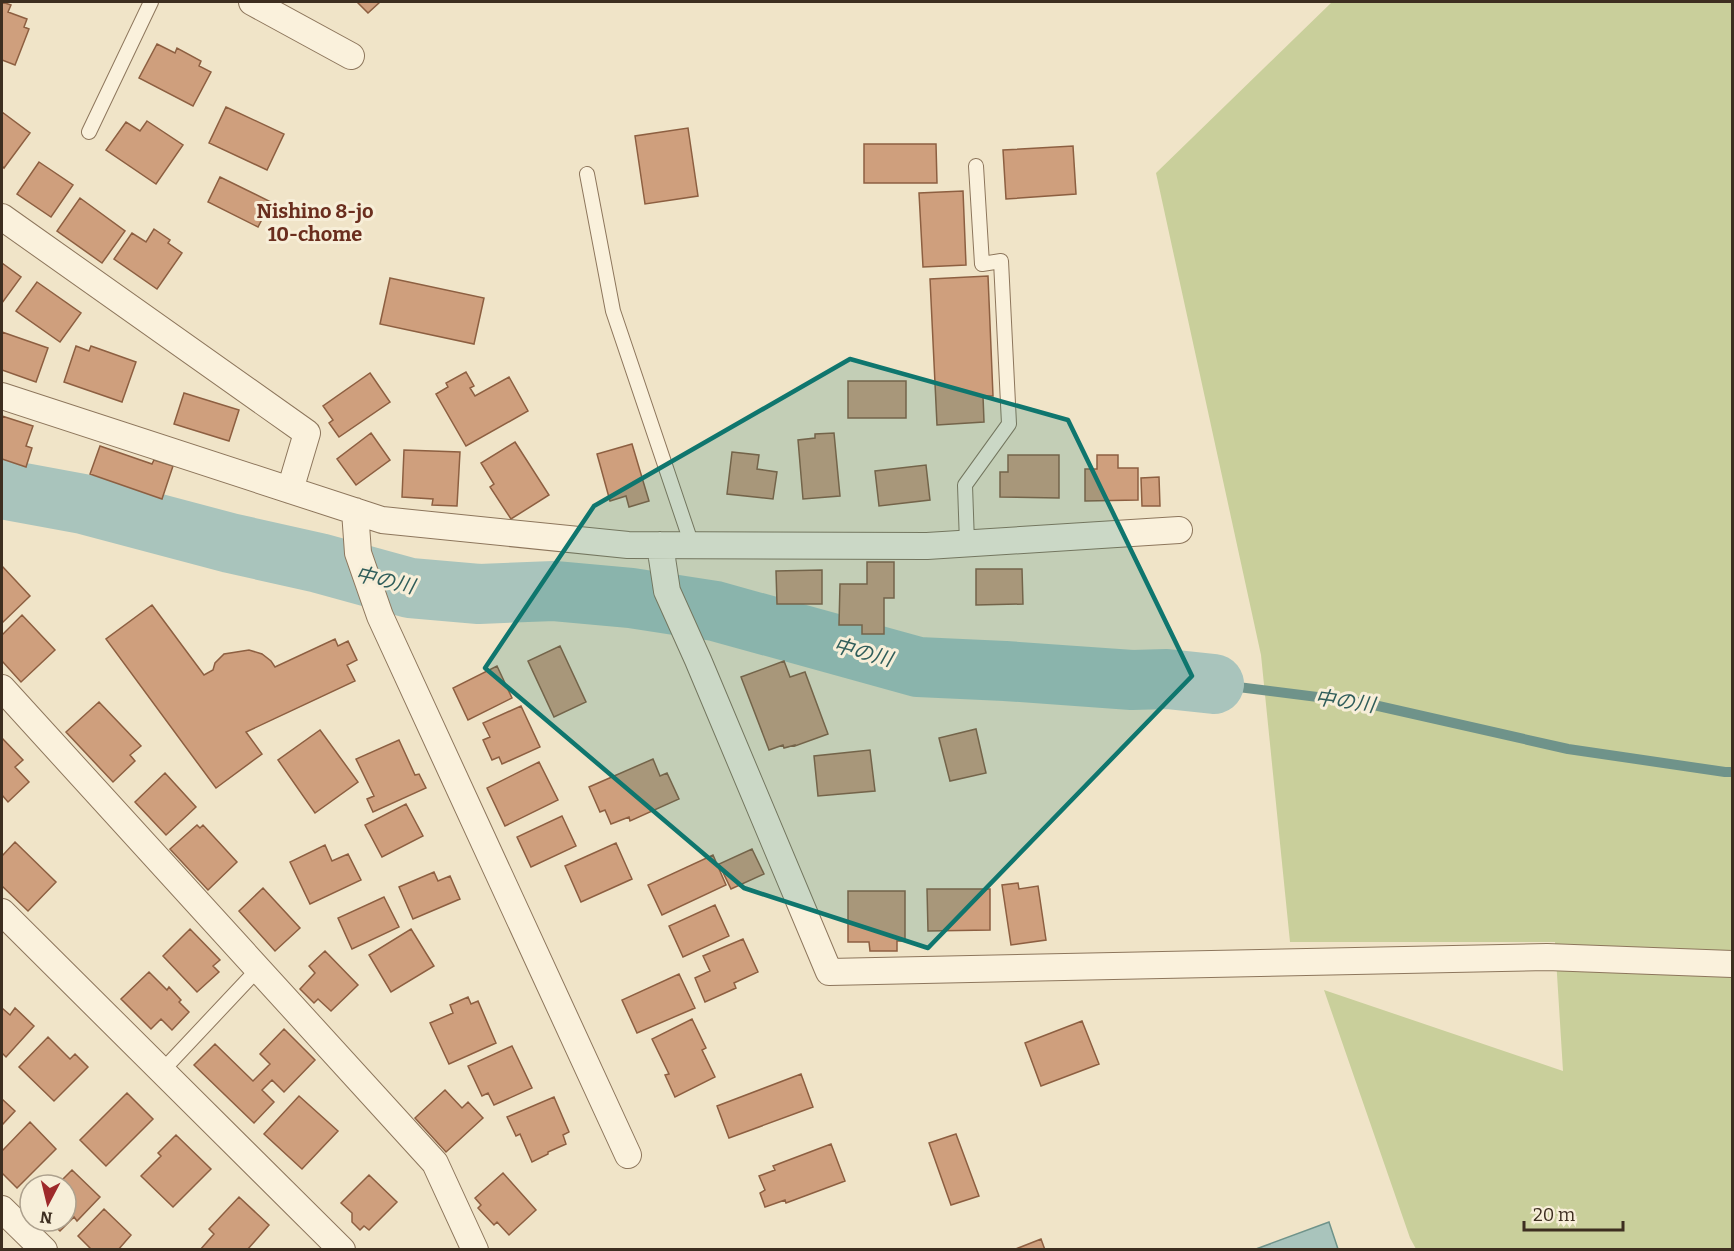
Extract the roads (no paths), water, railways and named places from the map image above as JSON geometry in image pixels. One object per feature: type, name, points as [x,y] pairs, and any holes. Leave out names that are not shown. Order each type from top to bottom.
[{"type":"street","points":[[252,2],[351,56]]},
{"type":"street","points":[[2,217],[307,433],[290,490]]},
{"type":"street","points":[[2,396],[382,520],[628,545],[927,546],[1179,530]]},
{"type":"street","points":[[355,512],[358,553],[380,616],[628,1155]]},
{"type":"street","points":[[660,544],[667,591],[829,972],[1548,957],[1732,964]]},
{"type":"street","points":[[2,688],[435,1163],[475,1250]]},
{"type":"street","points":[[2,912],[342,1250]]},
{"type":"street","points":[[2,1209],[44,1250]]},
{"type":"lane","points":[[89,132],[152,2]]},
{"type":"lane","points":[[966,543],[965,485],[1009,424],[1001,261],[982,264],[976,166]]},
{"type":"lane","points":[[587,174],[613,311],[692,545]]},
{"type":"lane","points":[[162,1071],[258,969]]},
{"type":"water","points":[[1329,1222],[1338,1249],[1256,1249]]},
{"type":"waterway","name":"中の川","points":[[2,489],[83,504],[410,588],[479,594],[554,591],[631,598],[715,611],[918,667],[1132,680],[1167,679],[1214,684]]},
{"type":"waterway","name":"中の川","points":[[1214,684],[1365,703],[1568,749],[1732,772]]},
{"type":"district","name":"Nishino 8-jo 10-chome","points":[[315,222]]}]
